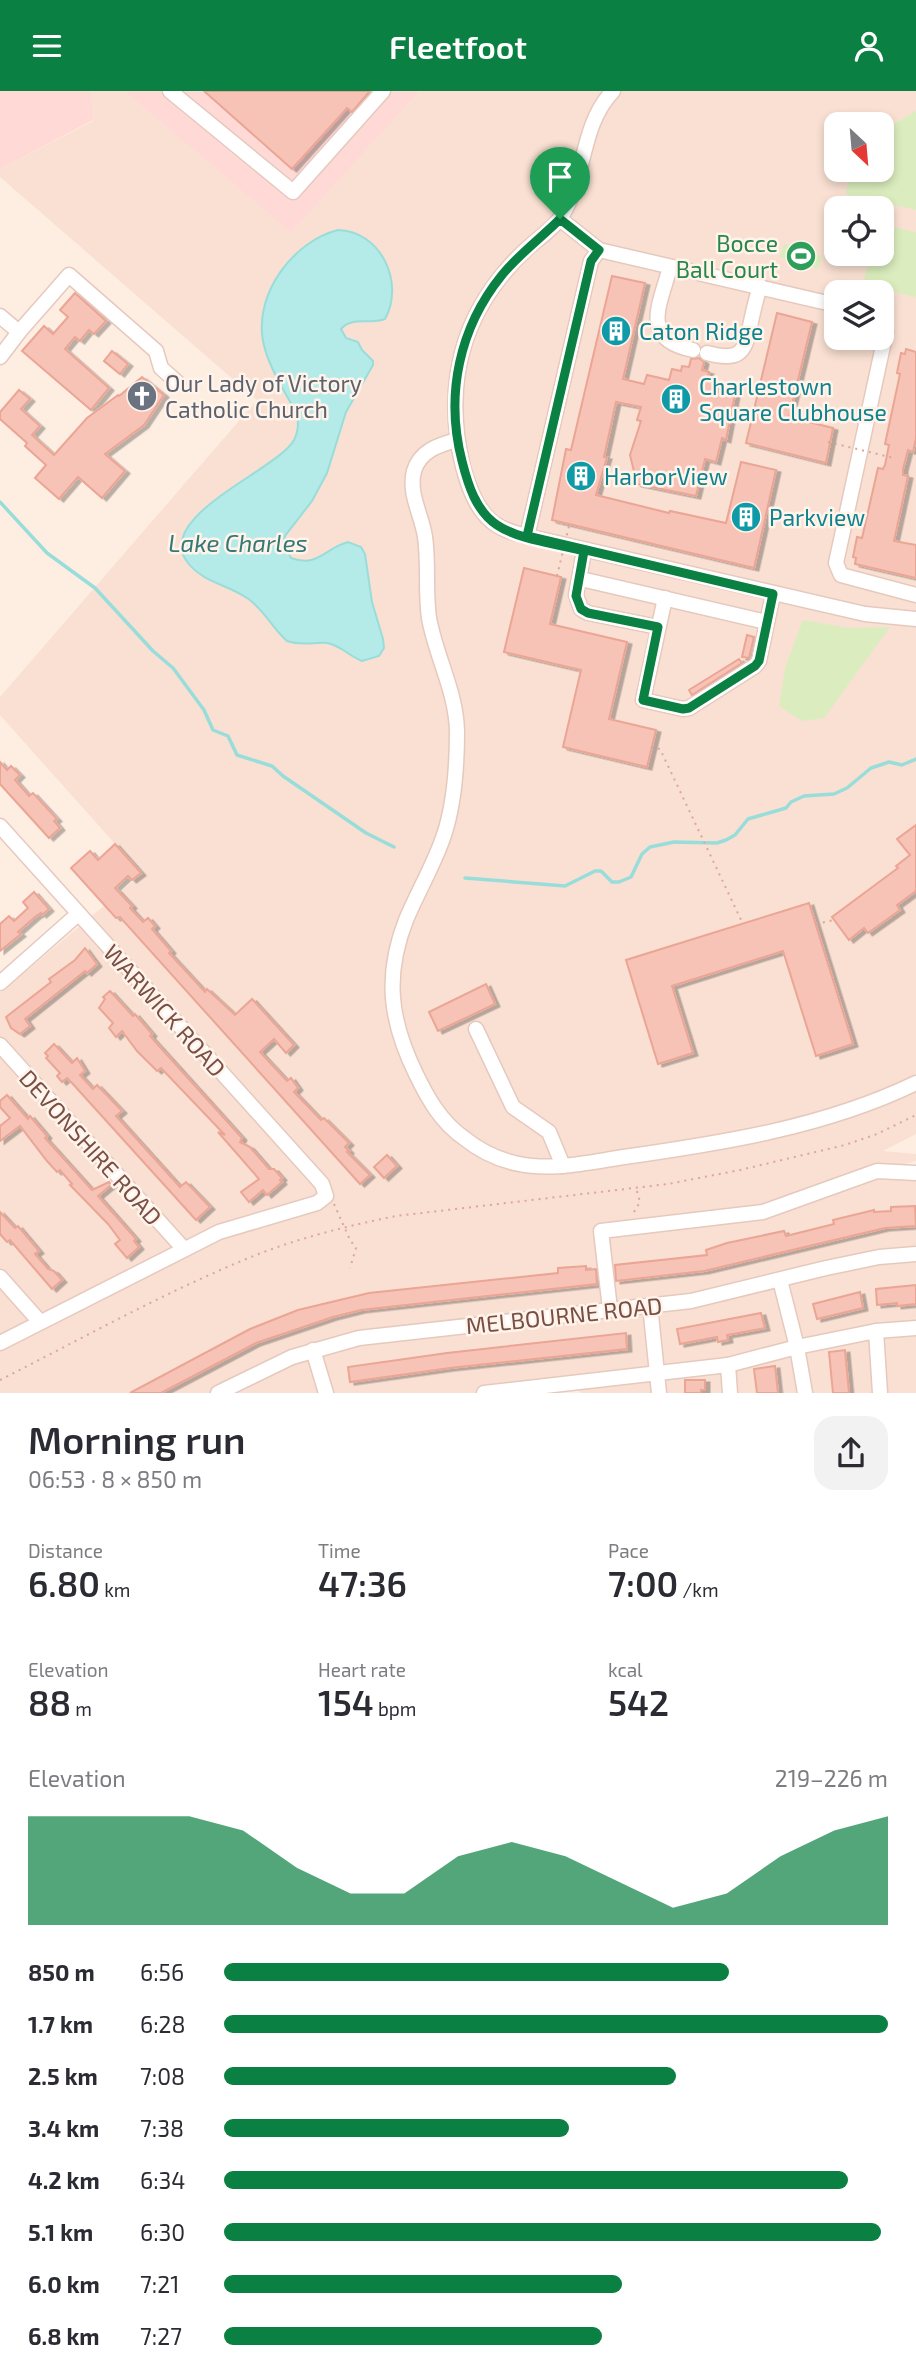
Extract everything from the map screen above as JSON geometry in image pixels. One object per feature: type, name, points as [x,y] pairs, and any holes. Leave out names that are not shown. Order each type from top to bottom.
[{"type":"street","points":[[170,91],[293,192],[383,91]]},
{"type":"street","points":[[613,91],[593,125],[575,186],[560,219],[502,274],[476,315],[465,341],[454,387],[457,440],[466,479],[481,510],[499,527],[584,551],[864,614],[916,619]]},
{"type":"street","points":[[560,219],[599,250],[824,302]]},
{"type":"street","points":[[527,536],[591,261],[599,250]]},
{"type":"street","points":[[670,267],[656,322],[661,333],[670,342],[700,351],[734,356],[741,351],[748,342],[760,286]]},
{"type":"street","points":[[0,358],[69,275],[156,351],[161,367],[178,383]]},
{"type":"street","points":[[0,316],[19,332]]},
{"type":"street","points":[[882,350],[836,563],[841,575],[916,595]]},
{"type":"street","points":[[457,440],[438,445],[421,458],[414,470],[413,483],[414,497],[425,534],[429,617],[454,703],[456,758],[451,811],[436,857],[399,940],[391,978],[395,1017],[405,1053],[426,1093],[449,1126],[484,1152],[502,1159],[520,1165],[563,1166],[743,1139],[849,1110],[916,1083]]},
{"type":"street","points":[[584,551],[576,596],[581,609],[588,613],[658,627]]},
{"type":"street","points":[[581,579],[766,622]]},
{"type":"street","points":[[665,598],[643,700],[683,709],[696,705],[759,661],[773,594]]},
{"type":"street","name":"WARWICK ROAD","points":[[0,826],[322,1184],[326,1196]]},
{"type":"street","points":[[0,983],[78,914]]},
{"type":"street","points":[[476,1029],[513,1107],[549,1132],[563,1166]]},
{"type":"street","name":"DEVONSHIRE ROAD","points":[[0,1045],[183,1248]]},
{"type":"street","points":[[610,1309],[601,1231],[763,1212],[877,1171],[916,1173]]},
{"type":"street","points":[[0,1343],[183,1248],[245,1223],[317,1203],[326,1196]]},
{"type":"street","name":"MELBOURNE ROAD","points":[[218,1393],[267,1368],[313,1350],[359,1338],[704,1299],[825,1268],[879,1257],[916,1254]]},
{"type":"street","points":[[0,1277],[40,1322]]},
{"type":"street","points":[[780,1280],[797,1347],[805,1393]]},
{"type":"street","points":[[650,1305],[659,1393]]},
{"type":"street","points":[[484,1393],[585,1387],[728,1365],[876,1331],[916,1328]]},
{"type":"street","points":[[876,1331],[880,1393]]},
{"type":"street","points":[[313,1350],[326,1393]]},
{"type":"street","points":[[728,1365],[730,1393]]},
{"type":"path","points":[[828,442],[894,458]]},
{"type":"path","points":[[557,576],[569,522]]},
{"type":"path","points":[[651,747],[660,749],[743,924]]},
{"type":"path","points":[[816,924],[834,920]]},
{"type":"path","points":[[0,1380],[205,1277],[253,1256],[345,1227],[460,1207],[636,1187],[740,1170],[845,1145],[877,1134],[916,1115]]},
{"type":"path","points":[[636,1187],[640,1202],[634,1212],[636,1227]]},
{"type":"path","points":[[326,1196],[335,1205],[356,1248],[351,1268]]},
{"type":"shaded area","points":[[0,91],[91,91],[93,120],[0,169]]},
{"type":"shaded area","points":[[91,91],[124,91],[291,233],[420,91],[916,91],[916,1134],[883,1151],[916,1154],[916,1161],[901,1165],[916,1167],[916,1393],[582,1393],[573,1387],[522,1393],[0,1393],[0,993],[142,874],[0,715],[0,697],[257,400],[0,177],[0,169],[93,121]]},
{"type":"shaded area","points":[[124,91],[420,91],[291,233]]},
{"type":"green space","points":[[916,111],[916,210],[894,205],[894,196],[845,194],[849,182],[894,182],[894,124]]},
{"type":"green space","points":[[894,227],[916,232],[916,297],[894,292],[894,280],[864,280],[867,266],[894,266]]},
{"type":"green space","name":"Bocce Ball Court","points":[[784,244],[822,256],[818,269],[780,257]]},
{"type":"green space","points":[[803,620],[848,628],[890,627],[824,718],[802,721],[779,706],[785,668]]},
{"type":"water","name":"Lake Charles","points":[[338,230],[366,239],[377,249],[390,275],[390,305],[385,319],[350,323],[341,329],[346,338],[358,342],[373,361],[373,365],[346,412],[327,473],[312,501],[285,536],[284,544],[291,558],[308,561],[348,542],[361,547],[365,554],[372,602],[384,648],[379,656],[362,661],[332,644],[287,641],[253,602],[194,569],[188,563],[181,546],[187,529],[201,512],[283,452],[294,440],[298,428],[297,415],[265,351],[262,323],[265,305],[271,288],[293,257],[306,245]]},
{"type":"building","points":[[204,91],[370,91],[352,112],[347,108],[292,169]]},
{"type":"building","points":[[612,276],[645,283],[623,379],[644,384],[647,375],[669,380],[672,369],[681,371],[682,366],[689,367],[691,359],[699,358],[704,362],[702,370],[709,372],[707,379],[715,381],[713,391],[735,395],[726,440],[722,438],[716,462],[705,459],[696,496],[637,484],[630,455],[641,421],[637,420],[641,407],[616,402],[604,457],[607,457],[596,495],[669,513],[670,511],[726,523],[741,462],[776,470],[754,568],[552,520],[566,449],[571,450]]},
{"type":"building","points":[[75,293],[106,321],[94,334],[89,330],[80,341],[75,337],[65,349],[109,388],[91,410],[22,351],[44,326],[53,334],[68,317],[60,310]]},
{"type":"building","points":[[777,313],[812,322],[789,417],[833,428],[826,463],[746,443]]},
{"type":"building","points":[[906,349],[916,352],[916,438],[913,452],[908,450],[903,469],[903,475],[908,476],[894,541],[916,545],[916,578],[855,564],[856,558],[853,557],[857,537],[862,538],[878,468],[883,469],[885,465],[889,445],[885,444],[900,374],[897,373],[901,353],[905,354]]},
{"type":"building","points":[[112,351],[128,364],[120,374],[104,361]]},
{"type":"building","points":[[142,377],[164,395],[144,425],[105,454],[125,471],[102,498],[78,477],[59,499],[35,478],[46,465],[25,446],[27,443],[0,419],[0,412],[19,390],[30,399],[21,409],[40,426],[32,435],[54,455],[87,418]]},
{"type":"building","points":[[524,568],[561,577],[550,624],[627,642],[609,719],[656,730],[647,767],[563,747],[581,670],[504,652]]},
{"type":"building","points":[[747,635],[754,637],[749,658],[742,657]]},
{"type":"building","points":[[739,659],[742,663],[692,695],[689,690]]},
{"type":"building","points":[[0,762],[7,770],[11,766],[20,775],[15,780],[29,796],[33,793],[57,819],[54,821],[60,828],[49,838],[0,784]]},
{"type":"building","points":[[916,825],[916,891],[897,905],[900,910],[868,933],[864,928],[849,940],[832,917],[898,868],[896,866],[910,855],[897,839]]},
{"type":"building","points":[[115,844],[141,873],[132,880],[128,876],[115,888],[143,922],[148,918],[155,926],[152,929],[171,951],[169,953],[205,992],[207,989],[235,1015],[252,999],[294,1045],[286,1053],[274,1039],[260,1052],[287,1081],[291,1078],[298,1088],[294,1092],[321,1120],[324,1118],[349,1143],[345,1147],[349,1151],[347,1152],[370,1175],[360,1184],[120,917],[116,918],[71,868],[90,851],[98,860]]},
{"type":"building","points":[[34,892],[49,909],[36,916],[18,932],[21,934],[0,951],[0,924],[9,916],[14,921],[28,908],[23,902]]},
{"type":"building","points":[[809,903],[853,1044],[816,1056],[783,951],[672,986],[693,1053],[658,1064],[626,960]]},
{"type":"building","points":[[85,948],[97,964],[25,1019],[30,1026],[20,1034],[11,1028],[6,1017],[51,982],[49,979],[75,960]]},
{"type":"building","points":[[486,984],[495,1004],[438,1031],[429,1012]]},
{"type":"building","points":[[110,991],[133,1016],[135,1014],[152,1034],[150,1036],[242,1138],[240,1142],[250,1147],[269,1169],[274,1169],[282,1178],[282,1182],[267,1195],[263,1190],[249,1202],[241,1192],[259,1179],[218,1132],[225,1135],[161,1068],[157,1071],[137,1051],[122,1031],[116,1037],[109,1028],[113,1023],[99,1008],[105,999],[103,997]]},
{"type":"building","points":[[54,1044],[72,1063],[77,1058],[85,1071],[80,1075],[93,1089],[97,1085],[122,1111],[116,1116],[180,1187],[186,1182],[210,1207],[196,1220],[72,1083],[67,1078],[62,1082],[57,1076],[60,1073],[46,1058],[48,1056],[45,1053]]},
{"type":"building","points":[[7,1095],[28,1119],[30,1116],[47,1136],[45,1138],[92,1190],[109,1182],[111,1185],[98,1196],[136,1239],[134,1241],[139,1247],[127,1258],[115,1244],[120,1240],[108,1224],[70,1185],[72,1184],[60,1170],[57,1172],[47,1161],[20,1126],[0,1141],[0,1126],[10,1118],[0,1107],[0,1101]]},
{"type":"building","points":[[387,1155],[397,1166],[384,1178],[374,1167]]},
{"type":"building","points":[[915,1206],[916,1226],[885,1228],[704,1271],[616,1281],[615,1265],[707,1255],[706,1250],[727,1243],[784,1231],[786,1236],[874,1210],[891,1211],[891,1207]]},
{"type":"building","points":[[0,1212],[15,1228],[18,1226],[39,1251],[35,1254],[62,1280],[52,1289],[10,1240],[7,1242],[0,1234]]},
{"type":"building","points":[[586,1266],[586,1270],[596,1269],[597,1284],[361,1310],[256,1343],[161,1393],[130,1393],[250,1329],[298,1310],[369,1293],[558,1273],[558,1268]]},
{"type":"building","points":[[916,1285],[916,1304],[877,1305],[876,1289]]},
{"type":"building","points":[[860,1292],[863,1308],[817,1319],[813,1304]]},
{"type":"building","points":[[761,1313],[765,1328],[727,1335],[728,1340],[718,1342],[717,1337],[680,1344],[677,1329]]},
{"type":"building","points":[[626,1333],[627,1349],[350,1382],[348,1367]]},
{"type":"building","points":[[845,1350],[849,1393],[833,1393],[829,1352]]},
{"type":"building","points":[[775,1366],[778,1393],[757,1393],[754,1369]]},
{"type":"building","points":[[685,1380],[705,1380],[705,1390],[701,1390],[701,1393],[685,1393]]},
{"type":"waterway","points":[[0,502],[47,553],[95,588],[153,651],[173,668],[204,710],[213,730],[228,736],[237,755],[272,766],[366,833],[394,847]]},
{"type":"waterway","points":[[465,878],[565,886],[595,871],[601,871],[612,882],[619,882],[631,877],[642,854],[650,847],[674,842],[717,843],[735,835],[748,819],[786,808],[791,802],[804,796],[834,794],[847,788],[871,768],[889,762],[902,765],[916,759]]},
{"type":"place","name":"Bocce Ball Court","points":[[801,256]]},
{"type":"place","name":"Caton Ridge","points":[[616,331]]},
{"type":"place","name":"Our Lady of Victory Catholic Church","points":[[142,396]]},
{"type":"place","name":"Charlestown Square Clubhouse","points":[[676,399]]},
{"type":"place","name":"HarborView","points":[[581,476]]},
{"type":"place","name":"Parkview","points":[[746,517]]},
{"type":"route","points":[[560,219],[599,250],[591,261],[527,536],[773,594],[759,661],[749,672],[689,708],[643,700],[658,627],[588,613],[581,609],[576,596],[584,551],[513,533],[499,527],[481,510],[466,479],[454,414],[454,387],[465,341],[476,315],[502,274],[560,219]]}]
